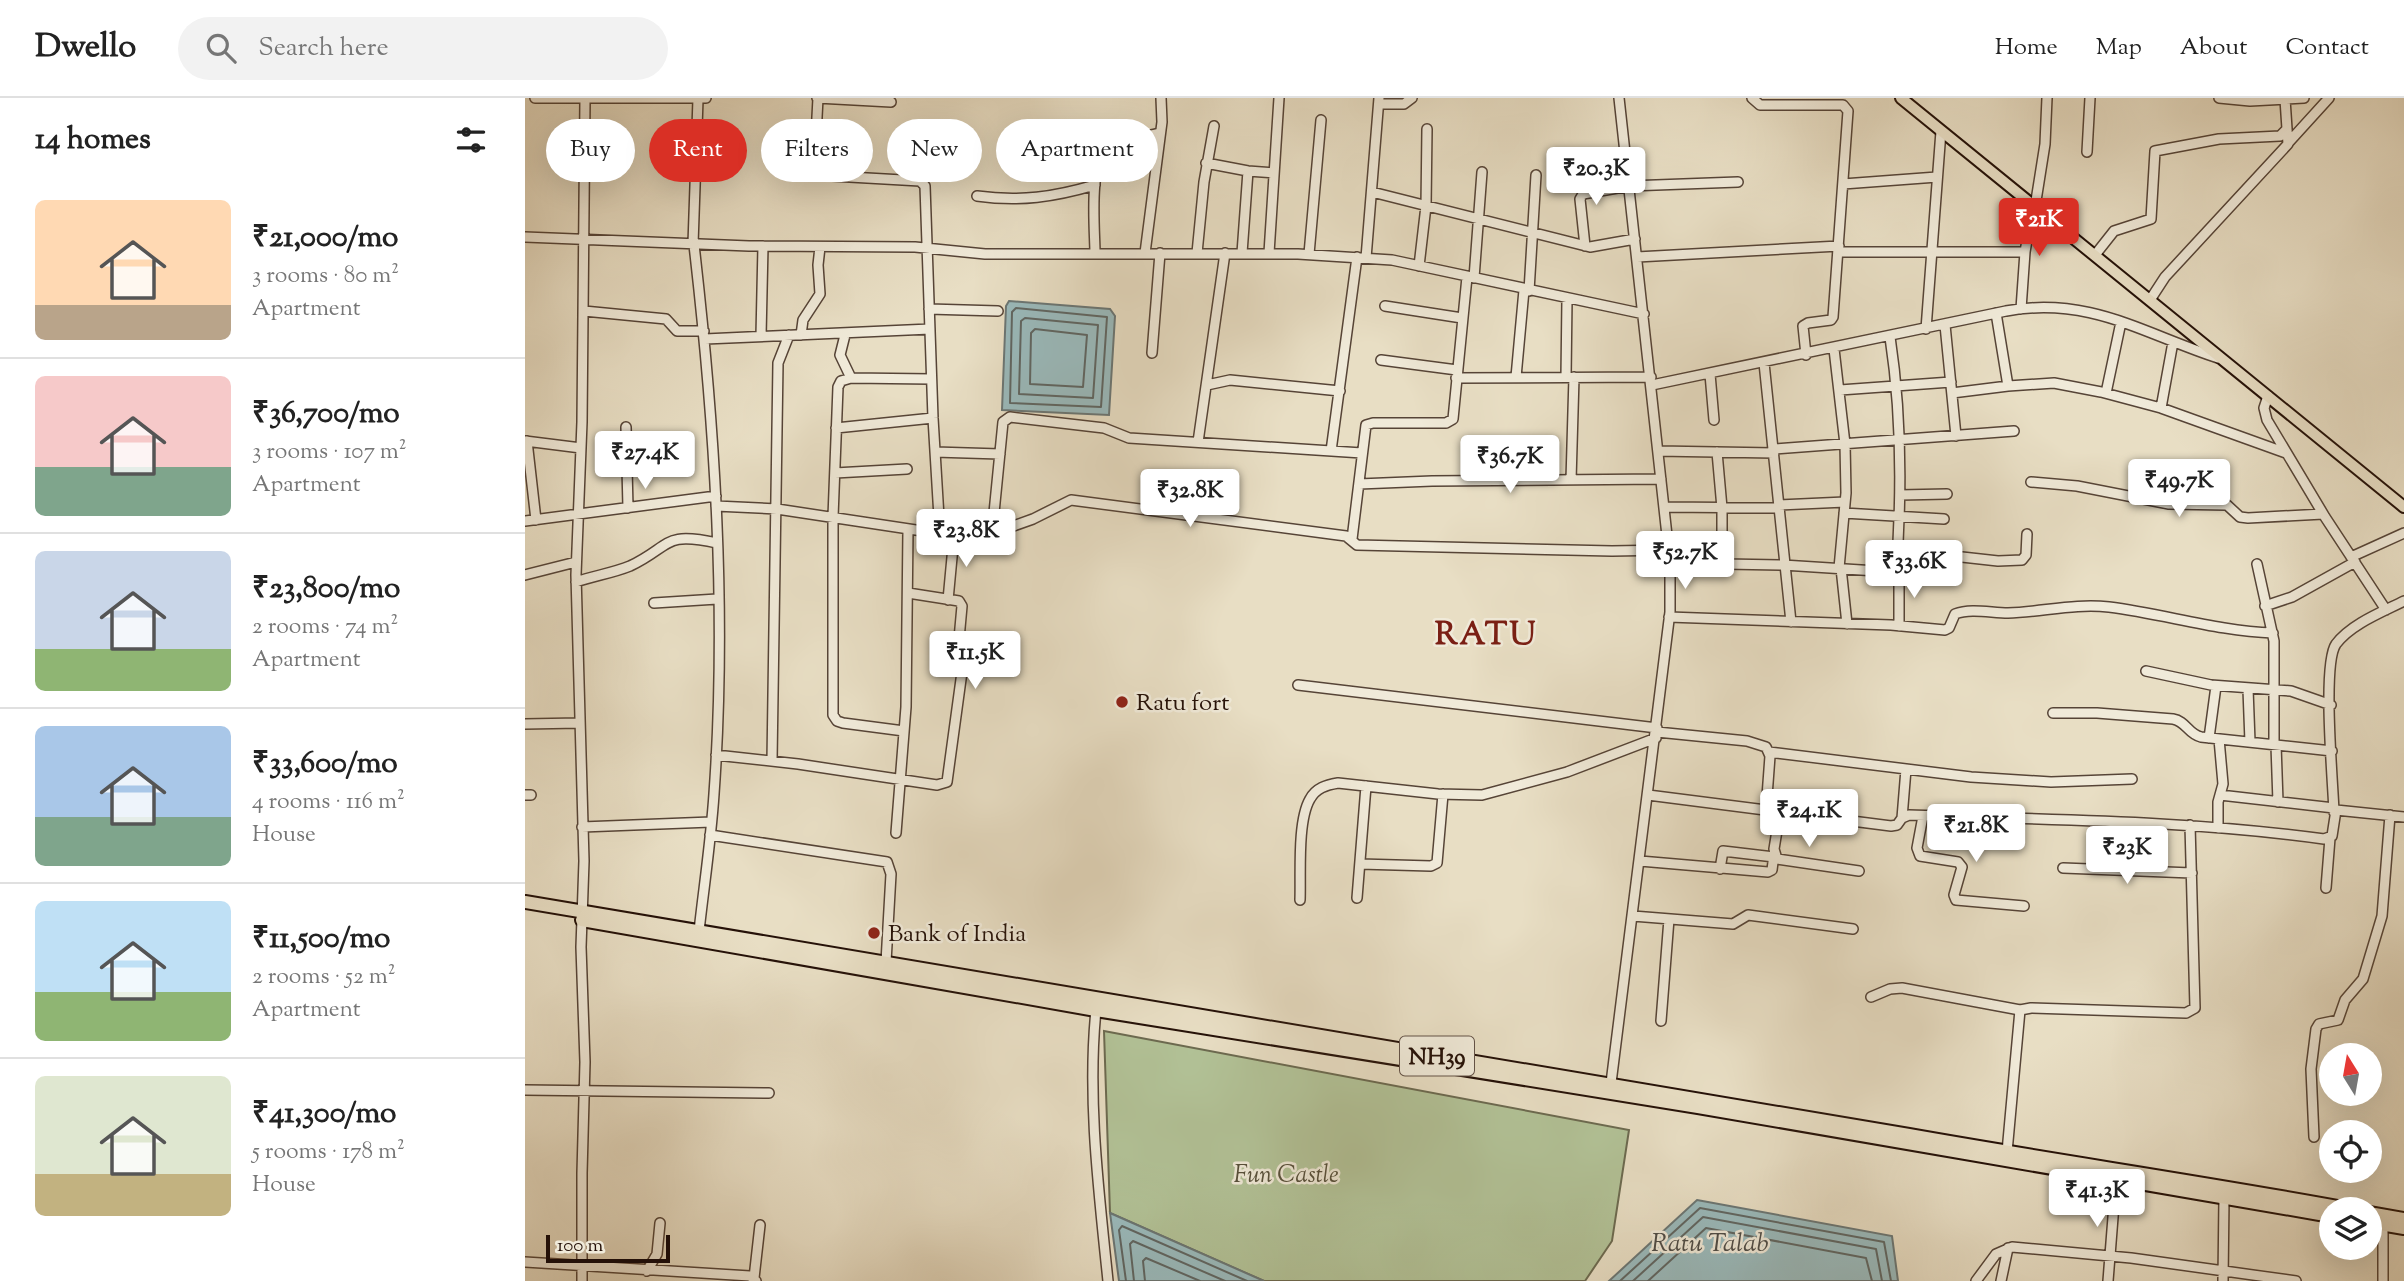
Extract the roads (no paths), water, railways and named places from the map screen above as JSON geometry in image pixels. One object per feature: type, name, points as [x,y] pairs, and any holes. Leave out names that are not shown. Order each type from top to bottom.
[{"type":"highway","name":"NH39","points":[[525,902],[582,916],[1096,1010],[1698,1107],[2319,1214]]},
{"type":"highway","name":"NH39","points":[[525,910],[699,931],[2319,1204]]},
{"type":"highway","points":[[2382,1215],[2404,1219]]},
{"type":"highway","points":[[2383,1225],[2404,1228]]},
{"type":"main road","points":[[1907,100],[1941,131],[2219,359],[2401,502]]},
{"type":"street","points":[[535,98],[706,98]]},
{"type":"street","points":[[891,102],[817,98],[816,159],[826,163],[832,176],[836,178],[923,182],[929,249],[931,379],[940,534]]},
{"type":"street","points":[[1146,253],[1160,133],[1161,98]]},
{"type":"street","points":[[1269,253],[1279,98]]},
{"type":"street","points":[[1331,451],[1372,192],[1379,101],[1404,104],[1412,98]]},
{"type":"street","points":[[1611,1083],[1656,733],[1669,617],[1670,563],[1619,98]]},
{"type":"street","points":[[1752,98],[1760,105],[1846,106],[1848,111],[1833,317],[1831,320],[1803,326],[1806,355]]},
{"type":"street","points":[[2021,309],[2025,252],[2045,144],[2047,98]]},
{"type":"street","points":[[2087,152],[2090,98]]},
{"type":"street","points":[[2219,98],[2250,101],[2304,98]]},
{"type":"street","points":[[2150,300],[2165,277],[2329,98]]},
{"type":"street","points":[[582,1281],[585,1092],[576,562],[584,311],[585,99]]},
{"type":"street","points":[[698,99],[694,244],[704,335],[717,543],[716,755],[699,931]]},
{"type":"street","points":[[2289,99],[2289,142]]},
{"type":"street","points":[[1309,254],[1321,120]]},
{"type":"street","points":[[1197,253],[1206,163],[1214,126]]},
{"type":"street","points":[[1419,266],[1426,206],[1427,129]]},
{"type":"street","points":[[2095,255],[2114,231],[2151,219],[2155,151],[2218,139],[2280,136],[2287,129]]},
{"type":"street","points":[[1926,328],[1941,131]]},
{"type":"street","points":[[1095,254],[1095,185],[1100,159],[1109,147],[1160,133]]},
{"type":"street","points":[[1206,163],[1274,173]]},
{"type":"street","points":[[1242,253],[1248,171]]},
{"type":"street","points":[[1482,172],[1479,219],[1462,318],[1452,421],[1433,424],[1370,424],[1365,427],[1352,539],[1354,544],[1668,550]]},
{"type":"street","points":[[1516,377],[1527,291],[1536,175]]},
{"type":"street","points":[[1843,184],[1937,177]]},
{"type":"street","points":[[1585,246],[1581,195],[1629,186],[1738,181]]},
{"type":"street","points":[[977,195],[1024,200],[1042,199],[1095,185]]},
{"type":"street","points":[[1372,192],[1585,246],[1599,247],[1635,239]]},
{"type":"street","points":[[525,237],[583,242],[929,249],[985,254],[1309,254],[1419,266],[1644,314]]},
{"type":"street","points":[[761,336],[763,246]]},
{"type":"street","points":[[801,335],[803,320],[820,294],[820,247]]},
{"type":"street","points":[[1637,257],[1839,249],[1931,253],[2025,252]]},
{"type":"street","points":[[1152,353],[1160,253]]},
{"type":"street","points":[[1198,442],[1225,253]]},
{"type":"street","points":[[1567,299],[1571,480]]},
{"type":"street","points":[[1385,306],[1462,318]]},
{"type":"street","points":[[1381,360],[1457,374],[1651,381],[1710,374],[1996,313],[2066,307],[2121,322],[2219,359]]},
{"type":"street","points":[[929,309],[998,311]]},
{"type":"street","points":[[584,311],[666,319],[677,331],[704,335],[845,335],[930,329]]},
{"type":"street","points":[[1996,313],[2008,386]]},
{"type":"street","points":[[2106,393],[2121,322]]},
{"type":"street","points":[[1945,325],[1956,436]]},
{"type":"street","points":[[772,761],[778,363],[789,335]]},
{"type":"street","points":[[845,335],[840,355],[851,378]]},
{"type":"street","points":[[1890,337],[1897,386],[1900,440],[1897,573],[1899,626]]},
{"type":"street","points":[[2161,408],[2173,342]]},
{"type":"street","points":[[1834,349],[1845,444],[1845,502],[1840,568],[1847,624]]},
{"type":"street","points":[[1764,363],[1791,622]]},
{"type":"street","points":[[1710,374],[1714,420]]},
{"type":"street","points":[[904,731],[843,723],[835,719],[832,706],[833,517],[838,387],[841,381],[851,378],[931,379]]},
{"type":"street","points":[[1207,385],[1230,380],[1340,391]]},
{"type":"street","points":[[1840,390],[1951,382]]},
{"type":"street","points":[[1952,393],[2054,383],[2161,408],[2286,453]]},
{"type":"street","points":[[2268,396],[2265,414],[2286,453],[2386,610]]},
{"type":"street","points":[[992,533],[1003,422],[1010,417],[1104,428],[1129,438],[1361,453]]},
{"type":"street","points":[[836,428],[933,418]]},
{"type":"street","points":[[626,427],[628,508]]},
{"type":"street","points":[[1658,451],[1774,451],[2014,431]]},
{"type":"street","points":[[536,520],[526,441],[581,448]]},
{"type":"street","points":[[935,452],[1000,454]]},
{"type":"street","points":[[1717,452],[1723,564]]},
{"type":"street","points":[[835,473],[907,468]]},
{"type":"street","points":[[1359,484],[1661,479]]},
{"type":"street","points":[[2031,482],[2069,485],[2169,504],[2227,505],[2243,518],[2323,514]]},
{"type":"street","points":[[1900,495],[1947,494]]},
{"type":"street","points":[[525,521],[716,496]]},
{"type":"street","points":[[716,506],[775,509],[954,536],[992,533],[1033,519],[1071,500],[1346,536],[1352,539]]},
{"type":"street","points":[[1664,507],[1722,508],[1845,502]]},
{"type":"street","points":[[1844,513],[1944,519]]},
{"type":"street","points":[[896,834],[904,731],[908,530]]},
{"type":"street","points":[[2265,606],[2292,597],[2353,559],[2404,533]]},
{"type":"street","points":[[1670,563],[1783,565],[1942,574],[1947,558],[1953,556],[1998,561],[2022,560],[2026,555],[2027,534]]},
{"type":"street","points":[[948,600],[954,536]]},
{"type":"street","points":[[576,582],[624,568],[660,546],[678,539],[691,537],[717,543]]},
{"type":"street","points":[[525,575],[576,562]]},
{"type":"street","points":[[2257,564],[2273,633],[2278,802]]},
{"type":"street","points":[[716,755],[943,784],[950,778],[965,650],[959,639],[962,606],[959,601],[908,593]]},
{"type":"street","points":[[654,603],[717,599]]},
{"type":"street","points":[[2326,888],[2334,810],[2331,705],[2333,650],[2354,629],[2404,601]]},
{"type":"street","points":[[1669,617],[1945,630],[1949,628],[1955,614],[1963,611],[2008,613],[2095,606],[2198,622],[2227,631],[2273,633]]},
{"type":"street","points":[[2145,671],[2216,686],[2303,694],[2331,705]]},
{"type":"street","points":[[1298,685],[1656,733],[1755,742],[1769,752],[1906,769],[2051,782],[2133,779]]},
{"type":"street","points":[[2216,686],[2214,738],[2223,784],[2218,828]]},
{"type":"street","points":[[2248,689],[2250,742]]},
{"type":"street","points":[[2053,713],[2097,713],[2173,719],[2182,722],[2192,735],[2332,751]]},
{"type":"street","points":[[525,724],[579,723]]},
{"type":"street","points":[[1300,900],[1303,829],[1308,801],[1327,785],[1338,783],[1443,794],[1482,795],[1567,772],[1656,733]]},
{"type":"street","points":[[1766,810],[1769,752]]},
{"type":"street","points":[[1648,795],[1891,826],[1899,824],[1902,818],[1906,769]]},
{"type":"street","points":[[1357,898],[1366,786]]},
{"type":"street","points":[[1360,864],[1431,866],[1437,863],[1443,794]]},
{"type":"street","points":[[2220,794],[2404,817]]},
{"type":"street","points":[[1640,861],[1768,872],[1772,870],[1780,812]]},
{"type":"street","points":[[2314,1137],[2311,1069],[2316,1030],[2319,1024],[2338,1020],[2344,1000],[2363,979],[2382,916],[2390,815]]},
{"type":"street","points":[[1923,816],[1918,853],[1923,857],[1960,864],[1962,870],[1954,895],[1956,900],[2024,906]]},
{"type":"street","points":[[1902,818],[2056,818],[2190,825],[2330,838]]},
{"type":"street","points":[[582,827],[711,822]]},
{"type":"street","points":[[1871,997],[1890,989],[1902,988],[2020,1010],[2193,1011],[2196,1004],[2196,966],[2190,825]]},
{"type":"street","points":[[710,835],[887,862],[891,874],[886,962]]},
{"type":"street","points":[[1720,869],[1723,851],[1774,856],[1782,860],[1859,871]]},
{"type":"street","points":[[2063,868],[2192,873]]},
{"type":"street","points":[[1633,916],[1733,924],[1748,915],[1853,929]]},
{"type":"street","points":[[1661,1021],[1669,919]]},
{"type":"street","points":[[1096,1010],[1092,1061],[1100,1206],[1108,1281]]},
{"type":"street","points":[[2007,1152],[2020,1010]]},
{"type":"street","points":[[525,1090],[769,1093]]},
{"type":"street","points":[[2108,1281],[2116,1179]]},
{"type":"street","points":[[2223,1281],[2224,1198]]},
{"type":"street","points":[[647,1271],[657,1254],[660,1223]]},
{"type":"street","points":[[2383,1225],[2383,1281]]},
{"type":"street","points":[[525,1262],[647,1271],[679,1277],[744,1275],[755,1280],[760,1226]]},
{"type":"street","points":[[2001,1281],[2008,1248]]},
{"type":"street","points":[[1976,1281],[1996,1254],[2008,1248],[2110,1256],[2223,1269],[2296,1281]]},
{"type":"water","points":[[1009,301],[1110,309],[1115,316],[1109,415],[1002,410],[1006,306]]},
{"type":"water","name":"Ratu Talab","points":[[1697,1200],[1892,1236],[1898,1281],[1609,1281]]},
{"type":"water","points":[[1110,1213],[1264,1281],[1119,1281]]},
{"type":"place","name":"Ratu fort","points":[[1122,702]]},
{"type":"place","name":"Bank of India","points":[[874,933]]},
{"type":"district","name":"RATU","points":[[1486,633]]},
{"type":"park label","name":"Fun Castle","points":[[1286,1174]]}]
